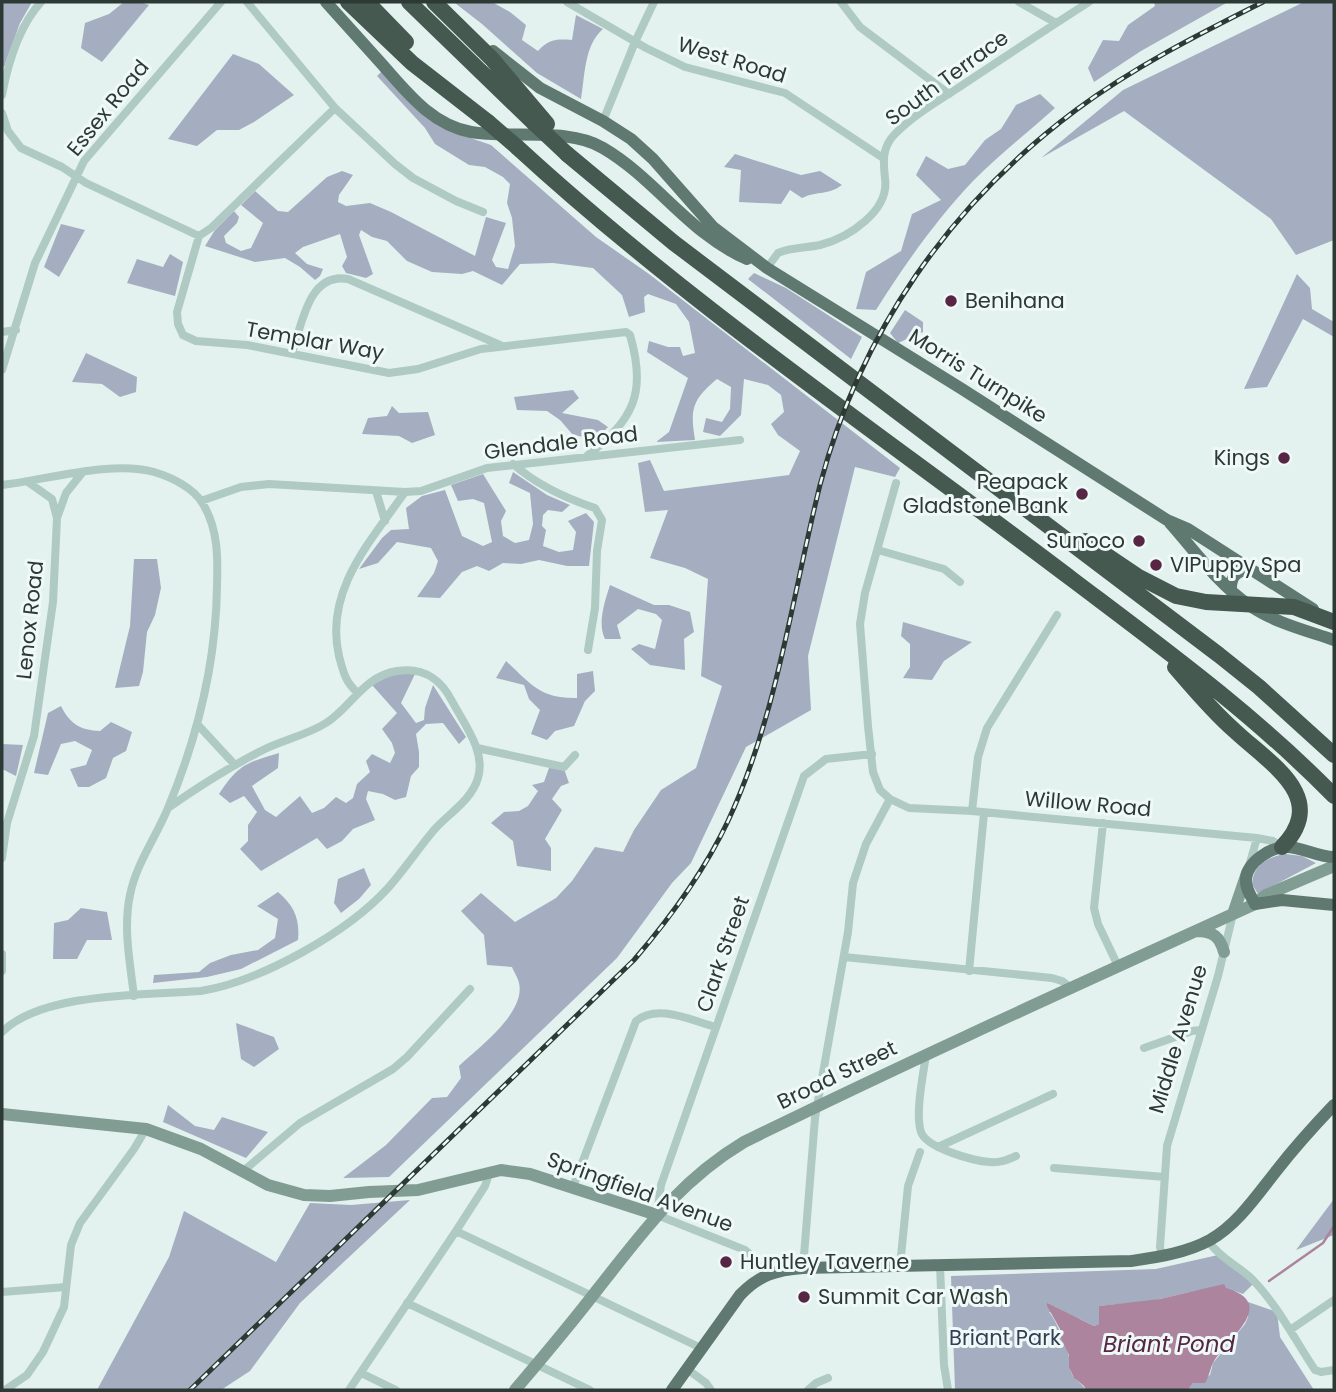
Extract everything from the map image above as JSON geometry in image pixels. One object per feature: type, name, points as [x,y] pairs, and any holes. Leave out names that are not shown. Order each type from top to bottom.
[{"type":"highway","points":[[348,2],[412,63],[488,122]]},
{"type":"highway","points":[[367,2],[488,122],[582,206],[696,298],[1241,710],[1334,796]]},
{"type":"highway","points":[[409,2],[540,124],[567,154],[674,243],[1219,655],[1280,705],[1334,755]]},
{"type":"highway","points":[[434,2],[492,59],[540,124]]},
{"type":"highway","points":[[912,424],[1156,587],[1191,600],[1294,607],[1334,622]]},
{"type":"highway","points":[[1150,639],[1216,713],[1278,769],[1292,787],[1299,802],[1300,817],[1296,831],[1282,847]]},
{"type":"main road","points":[[327,2],[416,102],[435,117],[450,126],[473,132],[569,138],[596,144],[629,167],[713,242],[767,268]]},
{"type":"main road","points":[[440,2],[508,65],[567,103],[603,121],[641,148],[713,227],[767,268]]},
{"type":"main road","name":"Morris Turnpike","points":[[767,268],[1334,622]]},
{"type":"main road","name":"Morris Turnpike","points":[[1167,520],[1231,591],[1248,604],[1288,625],[1334,640]]},
{"type":"main road","points":[[1231,591],[1231,580],[1235,574],[1254,571]]},
{"type":"main road","points":[[1255,904],[1246,886],[1247,873],[1262,856],[1282,847],[1334,857]]},
{"type":"main road","name":"Broad Street","points":[[515,1390],[657,1215],[691,1179],[724,1153],[888,1070],[926,1055],[1255,904],[1266,895],[1334,866]]},
{"type":"main road","name":"Middle Avenue","points":[[1233,914],[1247,873]]},
{"type":"main road","name":"Broad Street","points":[[1255,904],[1282,900],[1334,905]]},
{"type":"main road","points":[[1197,931],[1215,935],[1224,952]]},
{"type":"main road","points":[[672,1390],[741,1294],[753,1281],[765,1274],[803,1268],[1131,1261],[1162,1256],[1208,1241],[1238,1218],[1307,1133],[1334,1105]]},
{"type":"main road","name":"Springfield Avenue","points":[[2,1114],[146,1129],[191,1145],[282,1190],[304,1195],[418,1191],[490,1171],[522,1172],[657,1215]]},
{"type":"street","points":[[2,95],[20,34],[41,2]]},
{"type":"street","name":"Essex Road","points":[[2,370],[35,263],[84,161],[221,2]]},
{"type":"street","points":[[247,2],[335,108],[413,178],[483,212]]},
{"type":"street","name":"West Road","points":[[566,2],[685,67],[785,93],[883,158]]},
{"type":"street","points":[[603,121],[654,2]]},
{"type":"street","points":[[841,2],[860,27],[949,94]]},
{"type":"street","points":[[1019,2],[1056,23]]},
{"type":"street","name":"South Terrace","points":[[767,268],[778,253],[831,241],[875,212],[884,198],[885,148],[894,135],[949,94],[1089,2]]},
{"type":"street","points":[[2,113],[8,131],[18,146],[62,167],[86,184],[199,236],[211,228],[335,108]]},
{"type":"street","name":"Templar Way","points":[[199,236],[177,312],[183,335],[207,343],[247,345],[399,373],[481,349],[626,332],[630,335],[638,364],[635,399],[626,419],[617,430],[587,456]]},
{"type":"street","points":[[292,353],[316,289],[325,281],[339,278],[348,279],[501,346]]},
{"type":"street","points":[[2,332],[16,330]]},
{"type":"street","name":"Glendale Road","points":[[201,501],[241,487],[269,484],[421,491],[487,468],[740,440]]},
{"type":"street","points":[[513,464],[530,478],[573,501],[595,508],[602,520],[597,551],[595,608],[588,650]]},
{"type":"street","points":[[2,485],[124,468],[146,470],[178,483],[201,501],[214,529],[217,548],[217,631],[198,724],[168,808],[141,863],[130,895],[127,931],[134,996]]},
{"type":"street","name":"Lenox Road","points":[[2,858],[7,823],[34,736],[53,602],[57,519],[66,494],[82,474]]},
{"type":"street","points":[[28,482],[52,499],[57,519]]},
{"type":"street","points":[[803,1268],[817,1106],[844,957],[853,883],[859,862],[890,799],[877,784],[860,624],[865,593],[896,483]]},
{"type":"street","points":[[376,491],[385,521]]},
{"type":"street","points":[[358,693],[348,685],[341,663],[335,634],[337,606],[357,561],[405,492]]},
{"type":"street","points":[[878,550],[944,569],[960,582]]},
{"type":"street","points":[[972,811],[978,757],[987,728],[1057,615]]},
{"type":"street","points":[[2,1032],[22,1018],[64,1002],[223,987],[299,953],[343,928],[388,887],[436,828],[468,798],[478,779],[480,760],[477,748],[443,685],[428,674],[408,670],[389,672],[373,680],[325,724],[264,749],[168,808]]},
{"type":"street","points":[[198,724],[235,765]]},
{"type":"street","points":[[477,748],[565,767],[575,755]]},
{"type":"street","name":"Clark Street","points":[[657,1215],[661,1185],[804,776],[826,759],[872,754]]},
{"type":"street","name":"Willow Road","points":[[890,799],[909,808],[972,811],[1257,838],[1273,841],[1282,847]]},
{"type":"street","points":[[969,971],[984,813]]},
{"type":"street","points":[[1103,823],[1094,908],[1098,924],[1118,966]]},
{"type":"street","name":"Middle Avenue","points":[[1247,873],[1257,838]]},
{"type":"street","name":"Middle Avenue","points":[[1162,1256],[1169,1139],[1233,914]]},
{"type":"street","points":[[2,954],[2,971]]},
{"type":"street","points":[[844,957],[1052,978],[1061,980],[1071,988]]},
{"type":"street","points":[[242,1172],[300,1124],[393,1069],[470,989]]},
{"type":"street","points":[[573,1187],[636,1021],[646,1014],[658,1012],[716,1027]]},
{"type":"street","points":[[1144,1048],[1201,1030]]},
{"type":"street","points":[[926,1055],[919,1125],[923,1138],[938,1147],[991,1162],[1005,1161],[1016,1156]]},
{"type":"street","points":[[938,1147],[1054,1094]]},
{"type":"street","points":[[5,1390],[27,1375],[43,1352],[64,1307],[71,1245],[80,1223],[146,1129]]},
{"type":"street","points":[[900,1266],[908,1186],[920,1152]]},
{"type":"street","points":[[1054,1168],[1165,1177]]},
{"type":"street","points":[[349,1390],[485,1186],[490,1171]]},
{"type":"street","name":"Springfield Avenue","points":[[657,1215],[744,1250],[753,1257],[765,1274]]},
{"type":"street","points":[[456,1231],[701,1348]]},
{"type":"street","points":[[1208,1241],[1218,1255],[1255,1282],[1315,1370],[1334,1370]]},
{"type":"street","points":[[940,1265],[944,1366],[948,1390]]},
{"type":"street","points":[[2,1292],[66,1287]]},
{"type":"street","points":[[1290,1330],[1334,1300]]},
{"type":"street","points":[[407,1303],[590,1390]]},
{"type":"street","points":[[687,1369],[711,1390]]},
{"type":"street","points":[[360,1373],[396,1390]]},
{"type":"street","points":[[808,1390],[828,1378]]},
{"type":"green space","points":[[2,2],[32,2],[20,23],[4,67],[2,67]]},
{"type":"green space","points":[[124,2],[149,5],[102,62],[81,48],[85,23],[109,14]]},
{"type":"green space","points":[[456,2],[492,2],[510,12],[526,25],[522,40],[538,51],[553,41],[572,40],[576,15],[603,29],[592,43],[589,52],[581,99],[537,73]]},
{"type":"green space","points":[[1154,2],[1228,2],[1141,51],[1094,82],[1088,68],[1103,40],[1119,41],[1128,25],[1155,6]]},
{"type":"green space","points":[[1304,2],[1334,2],[1334,240],[1296,255],[1271,219],[1124,111],[1041,158],[1123,90]]},
{"type":"green space","points":[[233,54],[259,64],[294,95],[239,130],[217,130],[197,146],[168,139]]},
{"type":"green space","points":[[384,69],[456,133],[491,145],[596,237],[649,274],[900,468],[895,477],[855,467],[808,656],[811,710],[746,747],[691,863],[672,883],[617,958],[389,1177],[343,1178],[386,1145],[432,1098],[447,1097],[461,1078],[459,1066],[499,1029],[515,1006],[519,983],[512,967],[487,965],[484,935],[461,911],[481,893],[515,922],[556,898],[572,881],[595,847],[623,852],[634,830],[661,790],[696,768],[722,686],[701,676],[708,579],[685,568],[650,558],[668,510],[645,512],[638,463],[650,460],[664,491],[789,475],[800,451],[778,435],[771,424],[784,412],[781,395],[768,385],[744,379],[741,415],[720,436],[703,432],[706,418],[722,422],[730,409],[731,387],[717,379],[702,393],[695,406],[695,440],[656,442],[669,432],[688,378],[647,352],[649,341],[668,347],[680,347],[683,356],[695,353],[689,322],[676,304],[648,294],[644,297],[645,312],[629,317],[622,295],[593,268],[553,263],[520,264],[502,285],[473,271],[462,274],[432,272],[407,261],[387,241],[372,237],[361,230],[359,235],[373,274],[366,278],[346,273],[342,266],[347,257],[340,234],[303,247],[295,253],[307,264],[323,269],[315,280],[285,258],[255,262],[205,246],[215,230],[234,211],[239,217],[237,223],[224,236],[226,243],[241,251],[251,248],[263,223],[241,205],[255,191],[278,211],[288,212],[327,177],[342,171],[353,175],[339,195],[338,202],[346,206],[370,203],[475,256],[486,217],[506,223],[492,260],[496,267],[508,269],[515,246],[512,218],[507,203],[510,184],[485,167],[469,165],[435,144],[425,128],[377,76]]},
{"type":"green space","points":[[1040,94],[1055,108],[960,195],[922,243],[876,310],[856,309],[866,272],[901,251],[912,214],[941,200],[916,175],[926,156],[948,169],[965,165],[985,140],[1001,129],[1016,105]]},
{"type":"green space","points":[[735,154],[801,175],[820,171],[842,185],[832,191],[802,198],[790,190],[781,204],[739,202],[741,170],[724,167]]},
{"type":"green space","points":[[61,224],[85,230],[59,277],[44,267]]},
{"type":"green space","points":[[170,254],[183,262],[175,296],[127,283],[137,259],[163,267]]},
{"type":"green space","points":[[754,273],[786,288],[862,337],[851,359],[748,279]]},
{"type":"green space","points":[[1297,274],[1310,288],[1312,309],[1334,322],[1334,337],[1303,319],[1267,387],[1244,389]]},
{"type":"green space","points":[[905,310],[923,322],[923,332],[898,343],[890,333]]},
{"type":"green space","points":[[86,353],[137,377],[136,392],[120,397],[102,384],[72,382]]},
{"type":"green space","points":[[573,390],[579,398],[562,413],[598,420],[608,427],[596,439],[573,435],[560,420],[547,411],[517,410],[514,397]]},
{"type":"green space","points":[[392,406],[399,413],[428,412],[435,435],[412,443],[399,436],[362,434],[368,418],[387,416]]},
{"type":"green space","points":[[513,472],[547,495],[570,505],[562,512],[548,510],[543,515],[542,526],[546,530],[543,546],[559,552],[573,550],[576,532],[568,521],[586,513],[594,522],[589,566],[567,566],[539,560],[521,564],[503,563],[489,571],[477,566],[462,572],[440,598],[417,597],[434,573],[438,561],[431,548],[397,542],[378,563],[359,569],[391,530],[409,529],[406,508],[422,496],[445,490],[462,536],[483,546],[492,542],[484,503],[473,499],[458,501],[451,485],[483,474],[506,511],[501,521],[503,536],[515,543],[529,540],[533,524],[530,493],[509,483]]},
{"type":"green space","points":[[134,559],[157,559],[161,588],[155,615],[147,632],[139,686],[115,688],[130,626]]},
{"type":"green space","points":[[610,585],[654,605],[669,605],[690,612],[694,632],[684,639],[685,670],[650,665],[631,649],[639,644],[655,649],[662,620],[656,614],[638,609],[617,625],[621,639],[605,639],[602,619]]},
{"type":"green space","points":[[903,622],[972,642],[944,661],[932,680],[903,678],[910,667],[910,644],[901,636]]},
{"type":"green space","points":[[506,661],[537,688],[564,698],[577,698],[577,674],[593,671],[595,691],[585,701],[574,726],[555,731],[547,740],[531,734],[540,710],[529,699],[524,685],[496,678]]},
{"type":"green space","points":[[395,673],[415,674],[401,703],[416,723],[424,720],[433,685],[466,737],[459,744],[443,723],[426,724],[416,734],[419,767],[411,776],[406,797],[395,800],[368,791],[366,799],[375,820],[353,829],[342,841],[327,849],[317,838],[261,871],[240,849],[248,841],[248,825],[257,812],[244,796],[230,803],[219,794],[238,770],[259,759],[279,753],[278,768],[252,786],[265,810],[276,817],[300,796],[312,813],[324,808],[336,797],[346,803],[353,798],[357,784],[370,772],[366,761],[372,754],[390,763],[395,753],[392,743],[382,729],[397,713],[372,685]]},
{"type":"green space","points":[[61,706],[72,722],[81,727],[100,731],[111,722],[132,732],[126,751],[113,758],[106,778],[89,787],[78,787],[70,769],[86,765],[92,750],[75,741],[61,744],[48,775],[34,773],[48,713]]},
{"type":"green space","points":[[2,744],[23,745],[16,776],[2,769]]},
{"type":"green space","points":[[549,768],[564,769],[569,783],[561,786],[552,799],[562,810],[545,839],[551,848],[551,871],[517,866],[513,841],[491,823],[504,812],[519,811],[528,806],[538,791],[532,785],[544,782]]},
{"type":"green space","points":[[1285,854],[1302,856],[1316,863],[1258,894],[1252,884],[1258,867],[1273,857]]},
{"type":"green space","points":[[364,868],[371,885],[341,913],[334,903],[338,879]]},
{"type":"green space","points":[[278,892],[295,913],[298,940],[241,969],[207,977],[153,983],[154,975],[199,972],[210,963],[231,955],[258,950],[275,938],[278,919],[257,906]]},
{"type":"green space","points":[[81,908],[107,912],[112,940],[87,940],[77,959],[53,959],[54,923],[68,920]]},
{"type":"green space","points":[[236,1023],[274,1037],[279,1049],[254,1067],[241,1059]]},
{"type":"green space","points":[[168,1105],[195,1126],[214,1130],[222,1117],[268,1132],[246,1158],[163,1122]]},
{"type":"green space","points":[[1334,1199],[1334,1235],[1296,1250]]},
{"type":"green space","points":[[410,1200],[300,1303],[250,1371],[221,1390],[97,1390],[169,1257],[184,1211],[276,1262],[310,1203],[351,1205]]},
{"type":"green space","name":"Briant Park","points":[[1218,1255],[1255,1282],[1243,1294],[1220,1289],[1196,1291],[1149,1301],[1099,1306],[1099,1324],[1094,1326],[1080,1319],[1049,1312],[1064,1341],[1072,1374],[1086,1390],[955,1390],[951,1276],[1156,1269]]},
{"type":"green space","points":[[1248,1302],[1277,1312],[1280,1337],[1314,1390],[1188,1390],[1193,1383],[1210,1375],[1213,1363],[1245,1324]]},
{"type":"water","name":"Briant Pond","points":[[1224,1284],[1249,1303],[1249,1312],[1245,1322],[1213,1363],[1205,1383],[1193,1383],[1188,1390],[1086,1390],[1074,1378],[1060,1329],[1047,1306],[1047,1303],[1094,1326],[1099,1324],[1099,1306],[1160,1299]]},
{"type":"waterway","points":[[1269,1281],[1323,1243],[1334,1226]]},
{"type":"railway","points":[[190,1390],[634,960],[697,876],[728,821],[759,740],[782,656],[820,485],[837,429],[885,324],[950,230],[988,187],[1030,147],[1076,110],[1144,65],[1263,2]]},
{"type":"place","name":"Benihana","points":[[951,301]]},
{"type":"place","name":"Kings","points":[[1284,458]]},
{"type":"place","name":"Peapack Gladstone Bank","points":[[1082,494]]},
{"type":"place","name":"Sunoco","points":[[1139,541]]},
{"type":"place","name":"VIPuppy Spa","points":[[1156,565]]},
{"type":"place","name":"Huntley Taverne","points":[[726,1262]]},
{"type":"place","name":"Summit Car Wash","points":[[804,1297]]}]
